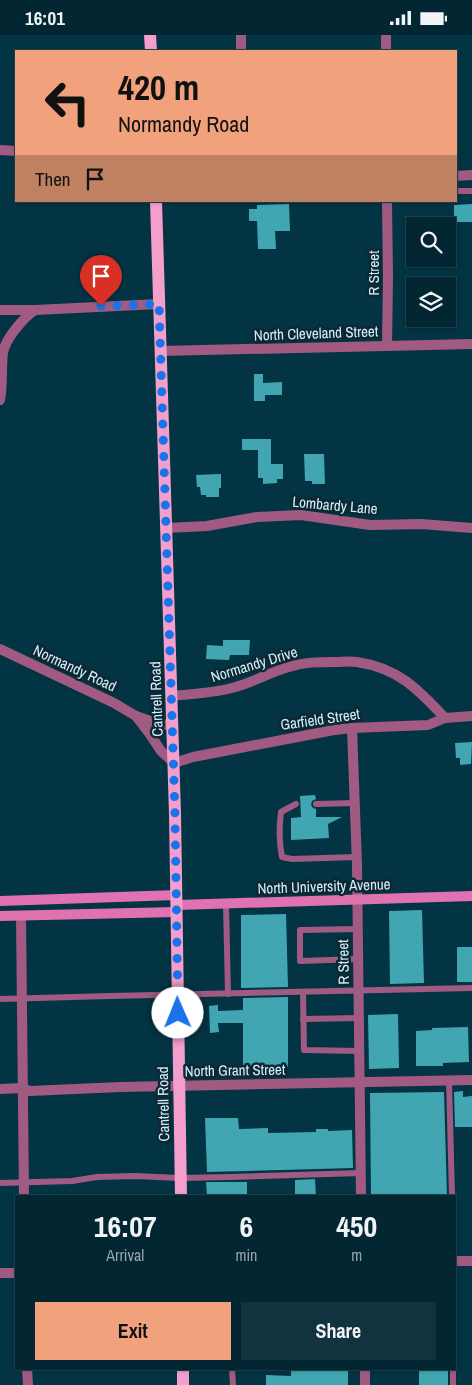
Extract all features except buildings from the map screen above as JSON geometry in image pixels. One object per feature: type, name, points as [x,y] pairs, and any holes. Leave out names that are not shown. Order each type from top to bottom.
[{"type":"main road","points":[[150,35],[151,50]]},
{"type":"main road","name":"Cantrell Road","points":[[156,202],[174,763],[180,1195]]},
{"type":"main road","name":"North University Avenue","points":[[0,901],[226,904],[472,896]]},
{"type":"main road","name":"North University Avenue","points":[[0,916],[177,904]]},
{"type":"main road","points":[[183,1370],[183,1385]]},
{"type":"street","points":[[241,35],[241,50]]},
{"type":"street","points":[[386,35],[386,50]]},
{"type":"street","points":[[0,150],[15,151]]},
{"type":"street","points":[[457,175],[472,175]]},
{"type":"street","name":"R Street","points":[[387,202],[387,346]]},
{"type":"street","points":[[0,310],[159,304]]},
{"type":"street","points":[[0,400],[2,391],[2,348],[28,315],[35,310]]},
{"type":"street","name":"North Cleveland Street","points":[[160,351],[472,344]]},
{"type":"street","name":"Lombardy Lane","points":[[166,528],[207,526],[257,517],[295,515],[370,525],[421,524],[472,528]]},
{"type":"street","name":"Normandy Road","points":[[0,649],[114,703],[136,716],[156,723],[173,726]]},
{"type":"street","name":"Normandy Drive","points":[[172,697],[232,688],[297,665],[317,662],[356,661],[373,665],[402,678],[422,693],[445,718]]},
{"type":"street","name":"Normandy Road","points":[[136,716],[161,751],[174,763]]},
{"type":"street","name":"Garfield Street","points":[[174,763],[193,757],[334,730],[428,725],[445,718],[472,716]]},
{"type":"street","name":"R Street","points":[[352,728],[357,857],[361,1195]]},
{"type":"street","points":[[20,916],[24,1195]]},
{"type":"street","name":"North Grant Street","points":[[0,1089],[22,1088],[30,1091],[472,1080]]},
{"type":"street","points":[[456,1261],[472,1261]]},
{"type":"street","points":[[0,1273],[15,1273]]},
{"type":"street","points":[[27,1370],[28,1385]]},
{"type":"street","points":[[365,1370],[365,1385]]},
{"type":"lane","points":[[457,191],[472,191]]},
{"type":"lane","points":[[316,803],[355,803]]},
{"type":"lane","points":[[296,804],[281,812],[279,826],[282,857],[292,859],[357,857]]},
{"type":"lane","points":[[226,904],[228,994]]},
{"type":"lane","points":[[358,929],[300,930],[300,961],[358,959]]},
{"type":"lane","points":[[0,999],[472,988]]},
{"type":"lane","points":[[303,992],[304,1050],[359,1051]]},
{"type":"lane","points":[[303,1019],[359,1018]]},
{"type":"lane","points":[[449,1081],[452,1195]]},
{"type":"lane","points":[[0,1183],[72,1181],[96,1177],[180,1178],[361,1173]]},
{"type":"lane","points":[[232,1370],[233,1385]]},
{"type":"lane","points":[[453,1370],[453,1385]]},
{"type":"route","points":[[101,306],[159,304],[172,697],[178,1013]]}]
